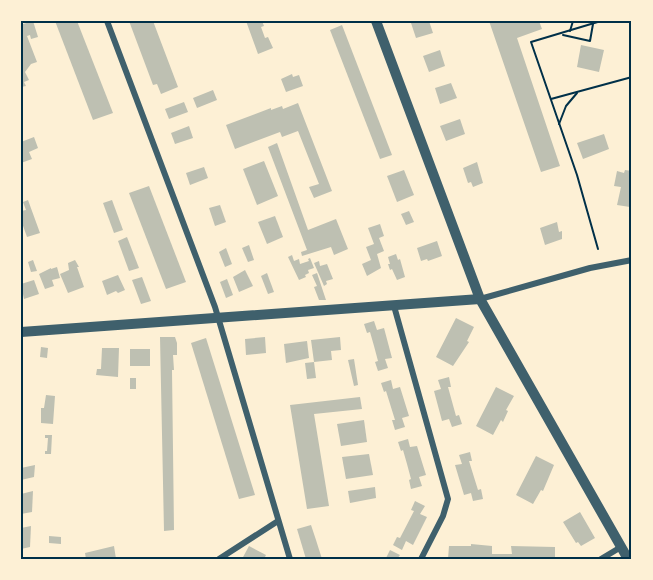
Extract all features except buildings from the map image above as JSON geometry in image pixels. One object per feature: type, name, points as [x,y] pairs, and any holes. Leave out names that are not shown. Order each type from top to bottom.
[{"type":"street","points":[[107,21],[218,318],[290,559]]},
{"type":"street","points":[[376,21],[480,299],[628,559]]},
{"type":"street","points":[[21,332],[480,299],[590,268],[632,260]]},
{"type":"street","points":[[394,306],[448,499],[443,516],[421,559]]},
{"type":"street","points":[[219,559],[278,521]]},
{"type":"street","points":[[601,559],[621,547]]},
{"type":"path","points":[[570,32],[573,21]]},
{"type":"path","points":[[598,249],[577,175],[531,42],[602,21]]},
{"type":"path","points":[[560,34],[590,41],[593,24]]},
{"type":"path","points":[[551,99],[632,77]]},
{"type":"path","points":[[560,124],[566,106],[578,92]]}]
